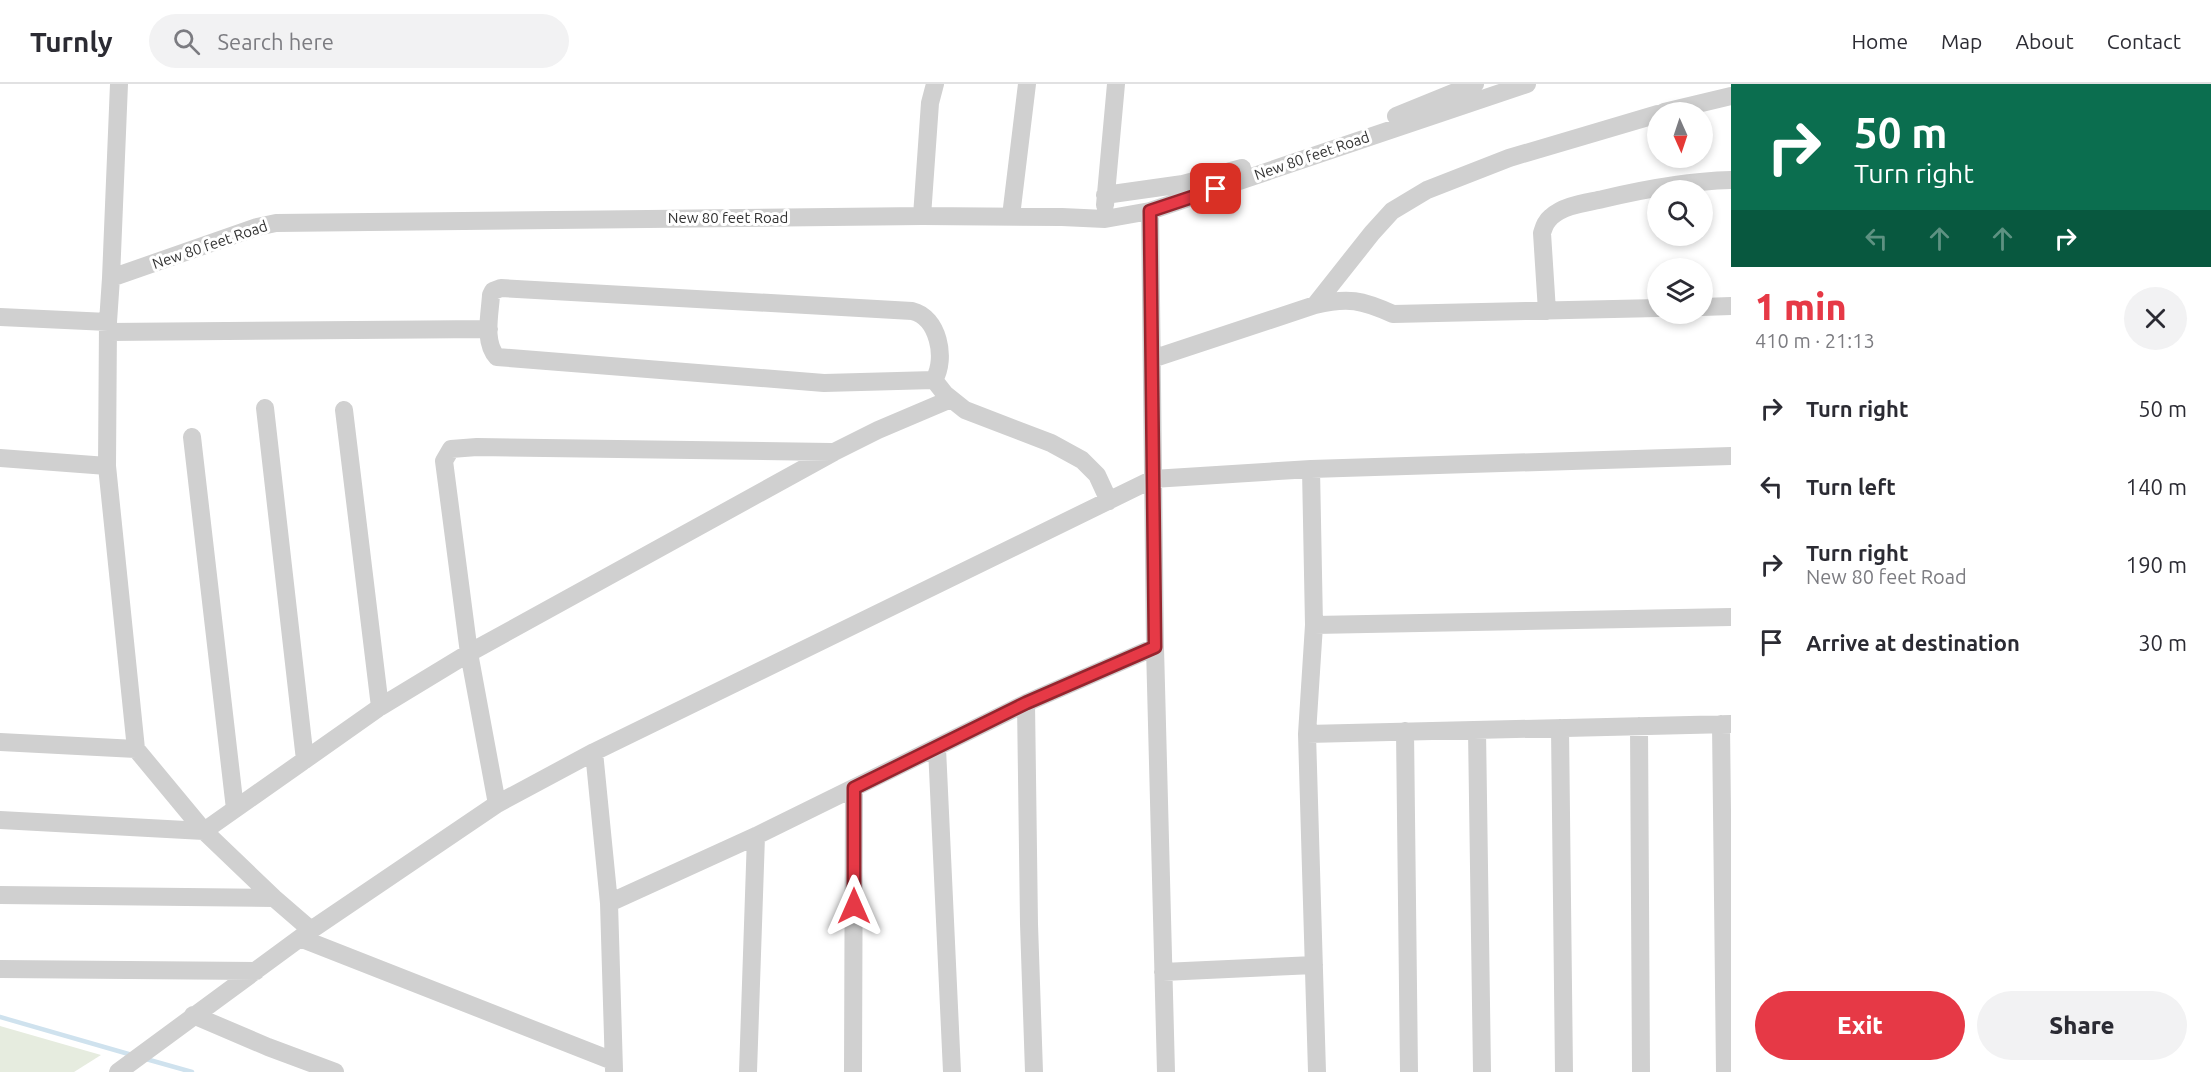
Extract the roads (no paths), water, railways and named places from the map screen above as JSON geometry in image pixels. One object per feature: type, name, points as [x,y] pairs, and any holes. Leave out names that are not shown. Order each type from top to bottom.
[{"type":"street","points":[[119,84],[108,327],[106,466],[136,749],[204,831],[274,898],[306,934],[614,1067],[609,903],[594,752]]},
{"type":"street","points":[[922,216],[930,103],[935,84]]},
{"type":"street","points":[[1011,216],[1027,84]]},
{"type":"street","points":[[1105,219],[1105,195],[1117,84]]},
{"type":"street","points":[[1105,195],[1183,184],[1276,159],[1398,115],[1475,84]]},
{"type":"street","name":"New 80 feet Road","points":[[111,278],[257,227],[276,223],[922,216],[1105,219],[1150,211],[1527,84]]},
{"type":"street","points":[[1706,102],[1731,96]]},
{"type":"street","points":[[1315,304],[1392,211],[1427,190],[1509,158],[1647,117]]},
{"type":"street","points":[[1547,310],[1542,233],[1544,225],[1561,210],[1634,191],[1674,184],[1731,180]]},
{"type":"street","points":[[1150,211],[1155,647],[1166,1072]]},
{"type":"street","points":[[934,380],[939,372],[938,341],[925,316],[912,311],[501,288],[493,291],[491,295],[489,330],[491,350],[497,357],[824,383],[934,380],[951,399],[965,410],[1050,443],[1082,460],[1097,476],[1109,501]]},
{"type":"street","points":[[1152,359],[1315,304],[1338,299],[1354,300],[1393,314],[1647,308]]},
{"type":"street","points":[[1713,307],[1731,306]]},
{"type":"street","points":[[0,318],[108,327],[489,330]]},
{"type":"street","points":[[0,820],[204,831],[380,707],[469,653],[834,452],[951,399]]},
{"type":"street","points":[[265,408],[305,760]]},
{"type":"street","points":[[344,410],[380,707]]},
{"type":"street","points":[[192,437],[235,809]]},
{"type":"street","points":[[497,804],[469,653],[444,461],[451,449],[477,447],[834,452]]},
{"type":"street","points":[[120,1072],[193,1015],[306,934],[497,804],[594,752],[1153,479],[1311,469],[1731,456]]},
{"type":"street","points":[[0,458],[106,466]]},
{"type":"street","points":[[1311,469],[1314,625],[1307,734],[1317,1072]]},
{"type":"street","points":[[1314,625],[1731,616]]},
{"type":"street","points":[[609,903],[756,836],[1026,703],[1155,647]]},
{"type":"street","points":[[1026,703],[1034,1072]]},
{"type":"street","points":[[1307,734],[1726,724],[1725,1072]]},
{"type":"street","points":[[1639,726],[1641,1072]]},
{"type":"street","points":[[1560,728],[1564,1072]]},
{"type":"street","points":[[1477,730],[1482,1072]]},
{"type":"street","points":[[1406,732],[1409,1072]]},
{"type":"street","points":[[0,742],[136,749]]},
{"type":"street","points":[[937,748],[952,1072]]},
{"type":"street","points":[[853,1072],[854,788]]},
{"type":"street","points":[[748,1072],[756,836]]},
{"type":"street","points":[[0,895],[274,898]]},
{"type":"street","points":[[1163,972],[1314,964]]},
{"type":"street","points":[[0,969],[256,971]]},
{"type":"street","points":[[193,1015],[335,1072]]},
{"type":"waterway","points":[[0,1017],[132,1055]]},
{"type":"waterway","points":[[146,1059],[192,1072]]}]
